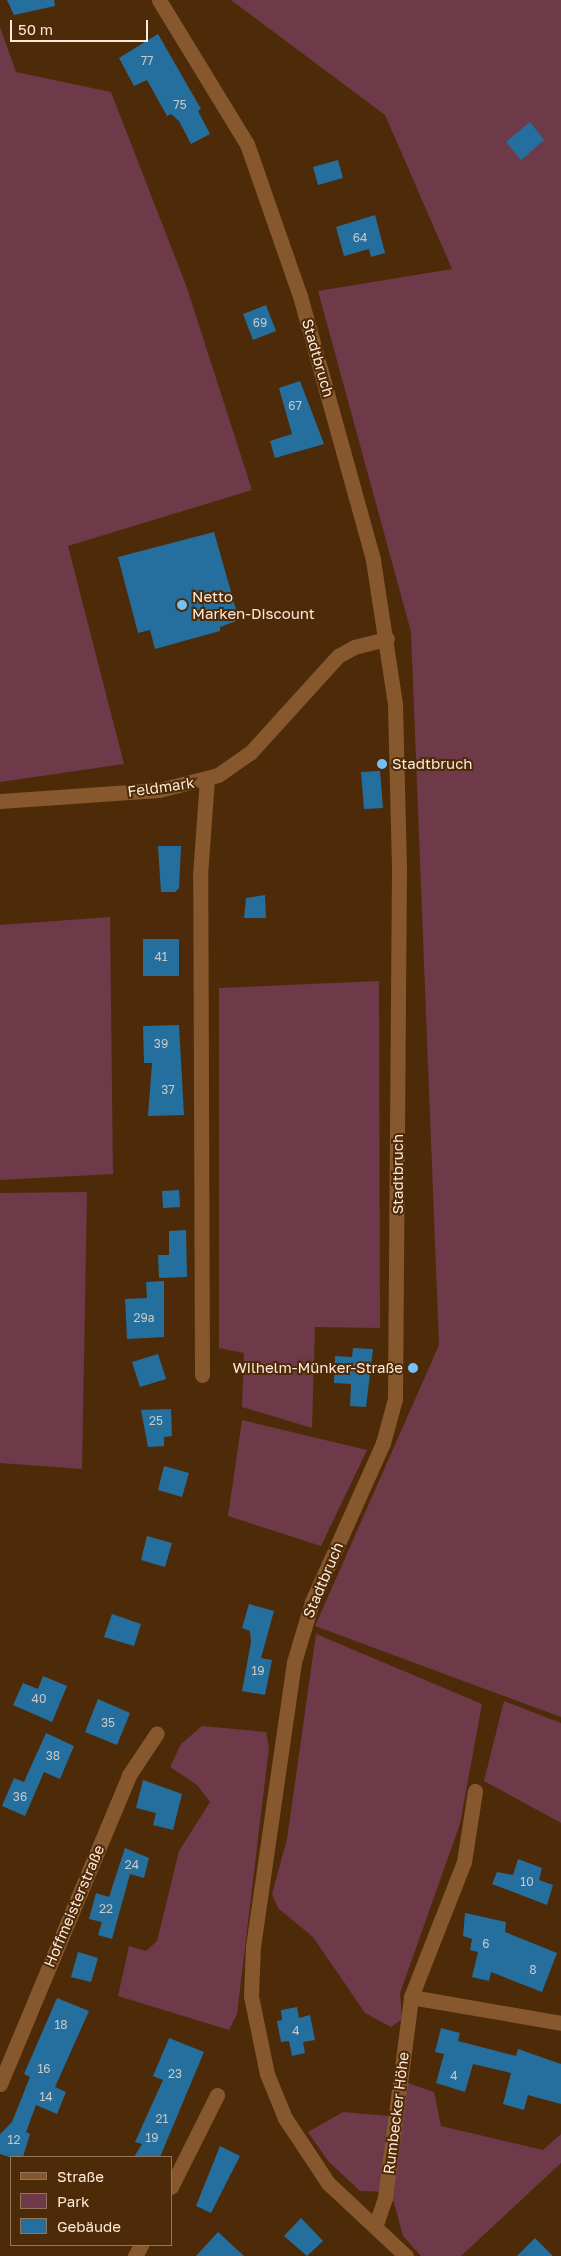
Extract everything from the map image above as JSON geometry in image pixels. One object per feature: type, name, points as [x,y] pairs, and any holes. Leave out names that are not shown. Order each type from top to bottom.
[{"type":"street","name":"Stadtbruch","points":[[160,0],[247,144],[300,296],[350,471],[388,639],[398,759],[395,1400],[383,1443],[312,1602],[294,1662],[253,1946],[251,1996],[258,2040],[285,2118],[305,2152],[328,2183],[406,2256]]},
{"type":"street","name":"Feldmark","points":[[0,801],[159,790],[207,780],[250,753],[338,656],[354,647],[388,639]]},
{"type":"street","points":[[202,1375],[200,876],[207,780]]},
{"type":"street","name":"Hoffmeisterstraße","points":[[0,2084],[130,1775],[157,1733]]},
{"type":"street","name":"Rumbecker Höhe","points":[[375,2227],[385,2198],[411,1997],[464,1862],[475,1791]]},
{"type":"street","points":[[411,1997],[561,2023]]},
{"type":"street","points":[[172,2184],[216,2095]]},
{"type":"green space","points":[[231,0],[561,0],[561,1717],[315,1626],[439,1345],[411,632],[318,291],[452,269],[385,115]]},
{"type":"green space","points":[[0,27],[16,72],[111,92],[187,288],[252,490],[68,546],[124,764],[0,782]]},
{"type":"green space","points":[[110,917],[113,1174],[0,1180],[0,925]]},
{"type":"green space","points":[[379,981],[380,1328],[315,1327],[312,1428],[242,1407],[244,1353],[219,1348],[219,988]]},
{"type":"green space","points":[[87,1192],[82,1469],[0,1463],[0,1193]]},
{"type":"green space","points":[[242,1420],[367,1450],[321,1546],[228,1516]]},
{"type":"green space","points":[[316,1634],[482,1704],[460,1824],[400,1993],[402,2019],[391,2027],[365,2013],[313,1937],[278,1908],[272,1894],[287,1839]]},
{"type":"green space","points":[[504,1701],[561,1723],[561,1823],[484,1781]]},
{"type":"green space","points":[[202,1726],[266,1732],[269,1747],[237,2014],[229,2030],[118,1996],[129,1946],[146,1951],[157,1941],[179,1851],[210,1802],[197,1785],[170,1767],[181,1744]]},
{"type":"green space","points":[[408,2083],[434,2092],[441,2126],[543,2150],[561,2134],[561,2163],[461,2256],[421,2256],[403,2236],[391,2192],[360,2191],[328,2161],[308,2132],[343,2112],[402,2117]]},
{"type":"building","points":[[7,0],[54,0],[55,6],[14,15]]},
{"type":"building","points":[[158,34],[201,109],[198,111],[210,134],[191,144],[179,121],[171,114],[167,116],[147,80],[134,86],[119,58]]},
{"type":"building","points":[[530,122],[544,140],[521,160],[506,142]]},
{"type":"building","points":[[338,160],[343,178],[318,185],[313,167]]},
{"type":"building","points":[[375,215],[385,253],[371,257],[369,249],[344,256],[336,227]]},
{"type":"building","points":[[266,305],[276,331],[253,340],[243,314]]},
{"type":"building","points":[[300,381],[324,444],[275,458],[270,441],[292,434],[279,388]]},
{"type":"building","name":"Netto Marken-Discount","points":[[214,532],[239,620],[220,627],[220,631],[155,649],[150,630],[138,633],[118,557]]},
{"type":"building","points":[[380,771],[383,808],[364,809],[361,772]]},
{"type":"building","points":[[158,846],[181,846],[179,888],[175,892],[161,892]]},
{"type":"building","points":[[265,895],[266,918],[244,918],[246,898]]},
{"type":"building","points":[[143,939],[179,939],[179,976],[143,976]]},
{"type":"building","points":[[179,1025],[184,1115],[148,1116],[152,1063],[144,1063],[143,1026]]},
{"type":"building","points":[[179,1190],[180,1207],[163,1208],[162,1191]]},
{"type":"building","points":[[186,1230],[187,1277],[159,1278],[158,1255],[169,1255],[169,1231]]},
{"type":"building","points":[[164,1281],[164,1337],[127,1339],[125,1299],[147,1298],[146,1282]]},
{"type":"building","points":[[353,1348],[373,1349],[366,1407],[350,1406],[351,1384],[334,1383],[335,1356],[352,1357]]},
{"type":"building","points":[[158,1354],[166,1379],[140,1387],[132,1362]]},
{"type":"building","points":[[171,1409],[172,1436],[164,1437],[164,1446],[148,1447],[141,1410]]},
{"type":"building","points":[[164,1466],[189,1473],[182,1497],[158,1490]]},
{"type":"building","points":[[147,1536],[172,1543],[165,1567],[141,1560]]},
{"type":"building","points":[[249,1604],[274,1611],[261,1658],[272,1660],[265,1695],[242,1691],[251,1642],[250,1631],[242,1628]]},
{"type":"building","points":[[112,1614],[141,1624],[134,1646],[104,1637]]},
{"type":"building","points":[[43,1676],[67,1686],[52,1722],[13,1705],[23,1683],[38,1689]]},
{"type":"building","points":[[98,1699],[130,1713],[117,1745],[85,1732]]},
{"type":"building","points":[[46,1733],[74,1746],[60,1779],[44,1772],[25,1816],[2,1806],[14,1778],[24,1782]]},
{"type":"building","points":[[143,1780],[182,1794],[173,1830],[153,1825],[156,1813],[136,1808]]},
{"type":"building","points":[[125,1848],[149,1858],[144,1878],[130,1874],[112,1939],[98,1935],[102,1922],[89,1919],[96,1893],[109,1897]]},
{"type":"building","points":[[518,1859],[542,1868],[539,1880],[553,1885],[547,1905],[492,1884],[497,1872],[513,1875]]},
{"type":"building","points":[[465,1913],[506,1922],[505,1932],[557,1953],[542,1992],[491,1972],[489,1981],[472,1977],[478,1952],[470,1950],[472,1939],[463,1936]]},
{"type":"building","points":[[78,1952],[98,1958],[91,1982],[71,1977]]},
{"type":"building","points":[[57,1998],[89,2011],[55,2087],[66,2092],[57,2114],[36,2105],[26,2132],[30,2134],[23,2156],[9,2157],[0,2154],[0,2134],[12,2122],[30,2077],[24,2074]]},
{"type":"building","points":[[297,2007],[299,2018],[310,2015],[315,2040],[303,2042],[305,2053],[292,2056],[289,2041],[281,2042],[277,2021],[282,2020],[281,2010]]},
{"type":"building","points":[[441,2028],[460,2033],[458,2041],[516,2056],[518,2049],[561,2064],[561,2104],[528,2095],[524,2110],[503,2104],[511,2073],[473,2064],[465,2092],[436,2083],[444,2054],[435,2052]]},
{"type":"building","points":[[169,2038],[204,2052],[160,2156],[135,2156],[142,2144],[135,2142],[163,2080],[153,2076]]},
{"type":"building","points":[[220,2146],[240,2156],[211,2213],[196,2206]]},
{"type":"building","points":[[301,2218],[323,2241],[307,2256],[284,2236]]},
{"type":"building","points":[[218,2232],[244,2256],[196,2256]]},
{"type":"building","points":[[535,2238],[553,2256],[517,2256]]},
{"type":"place","name":"Netto Marken-Discount","points":[[182,605]]},
{"type":"place","name":"Stadtbruch","points":[[382,764]]},
{"type":"place","name":"Wilhelm-Münker-Straße","points":[[413,1368]]}]
